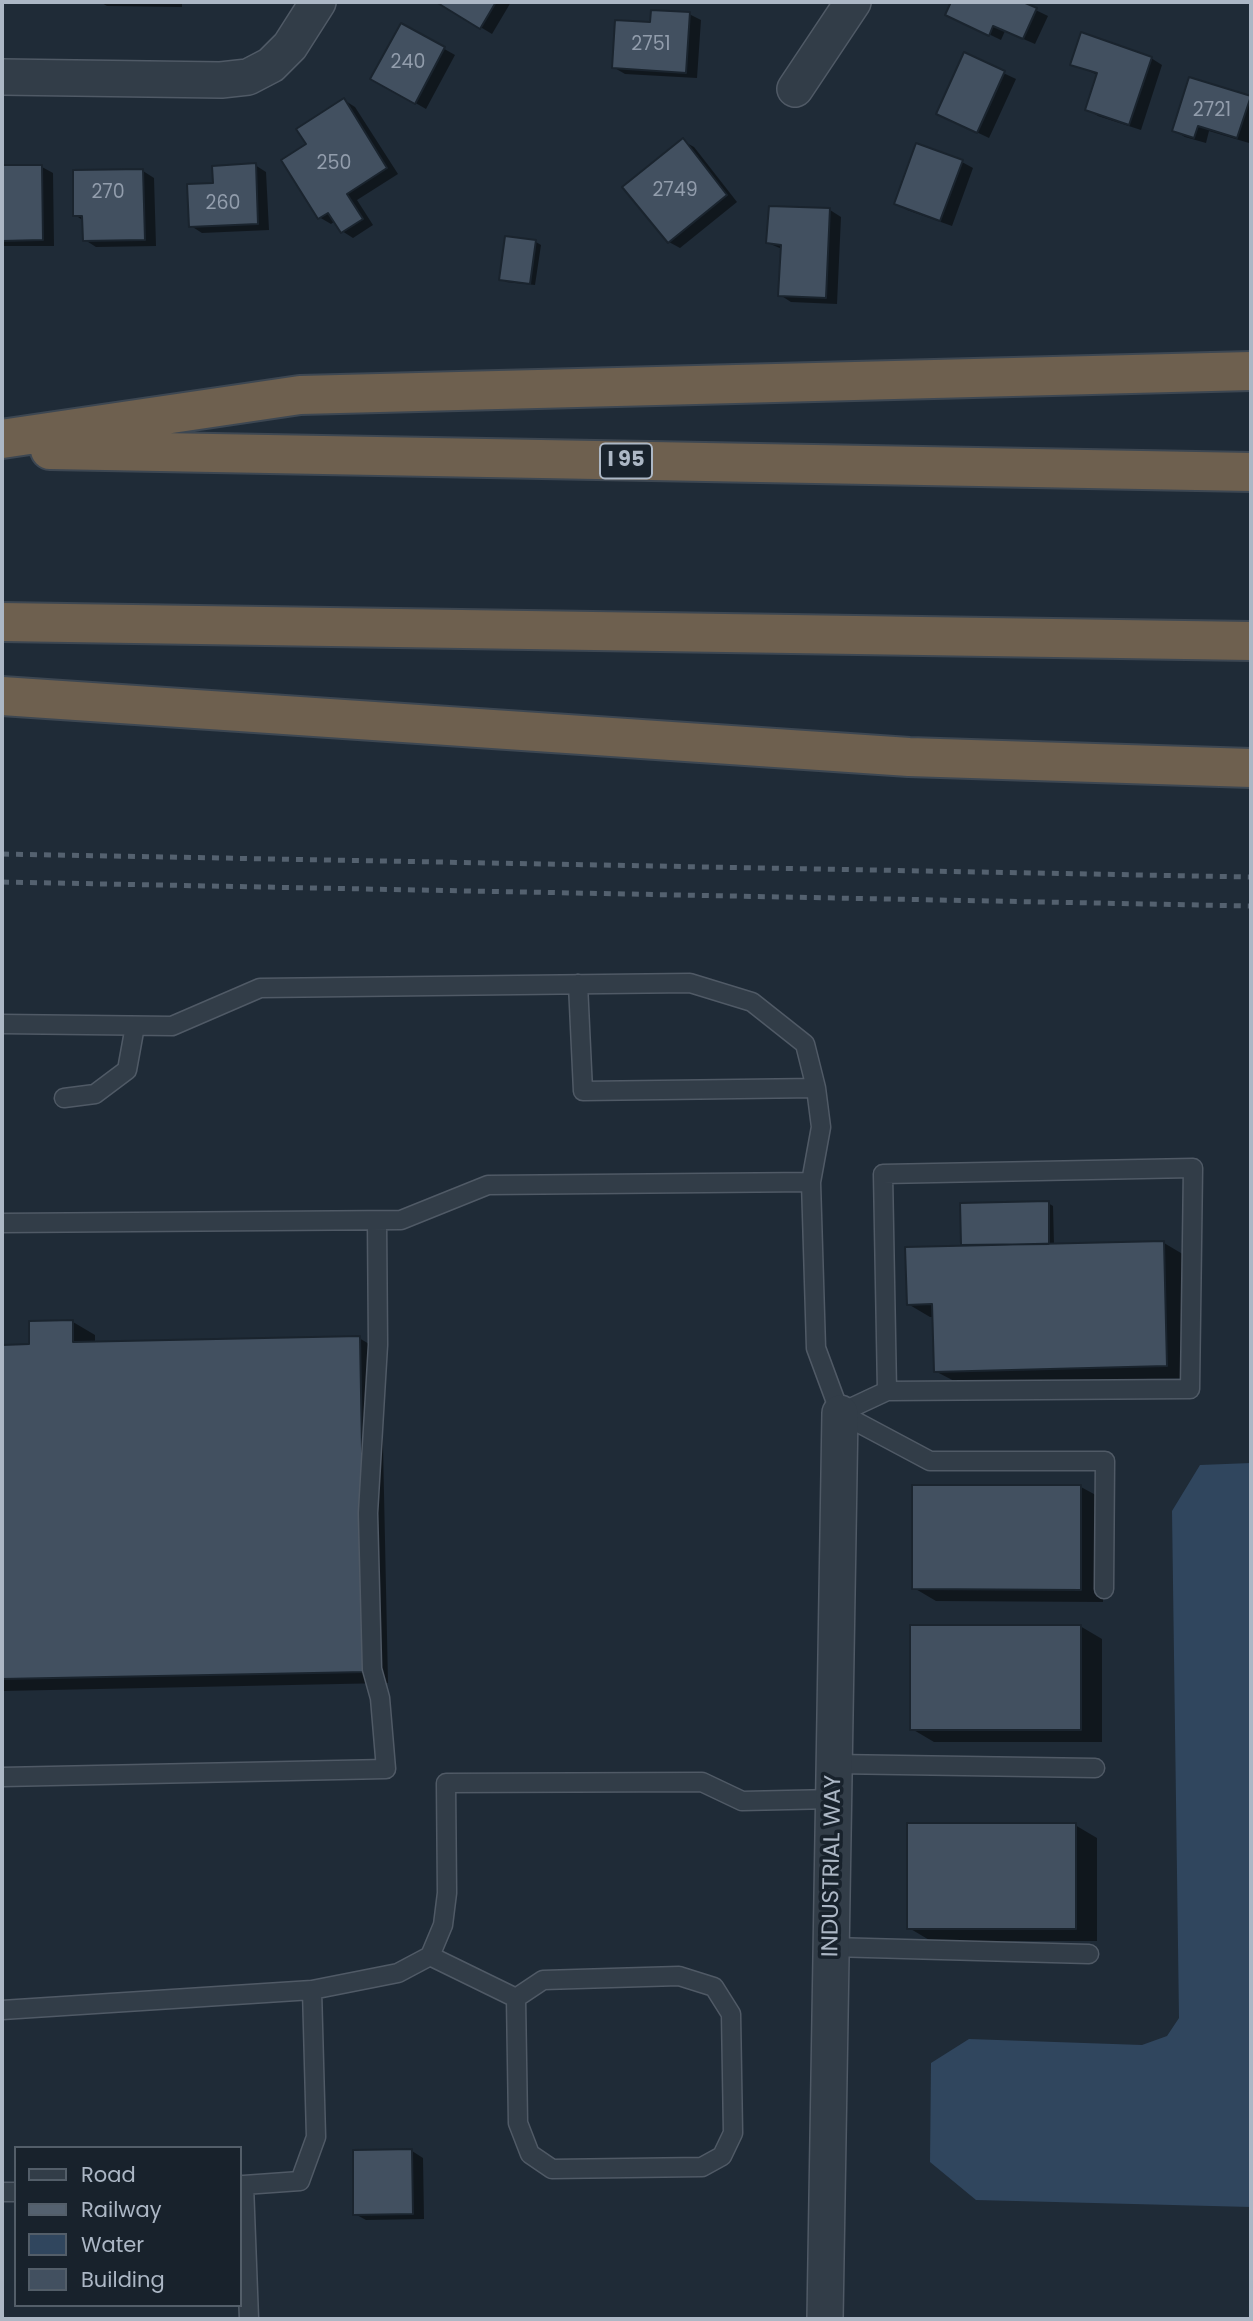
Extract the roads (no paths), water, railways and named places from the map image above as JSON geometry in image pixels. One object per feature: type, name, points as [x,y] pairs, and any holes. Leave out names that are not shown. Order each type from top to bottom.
[{"type":"highway","points":[[2,439],[300,395],[1251,371]]},
{"type":"highway","name":"I 95","points":[[2,449],[1251,472]]},
{"type":"highway","points":[[2,622],[1251,641]]},
{"type":"highway","points":[[2,696],[882,756],[1251,768]]},
{"type":"street","points":[[2,77],[221,80],[248,77],[271,65],[290,46],[318,2]]},
{"type":"street","points":[[794,89],[853,2]]},
{"type":"street","name":"INDUSTRIAL WAY","points":[[825,2319],[840,1413]]},
{"type":"lane","points":[[2,1024],[172,1026],[260,988],[690,983],[752,1002],[805,1044],[816,1088],[821,1127],[811,1182],[816,1348],[840,1413],[930,1461],[1105,1461],[1104,1589]]},
{"type":"lane","points":[[578,984],[583,1091],[816,1088]]},
{"type":"lane","points":[[64,1098],[95,1094],[127,1070],[135,1026]]},
{"type":"lane","points":[[840,1413],[887,1391],[1190,1389],[1193,1168],[883,1174],[887,1391]]},
{"type":"lane","points":[[2,1223],[401,1220],[488,1185],[811,1182]]},
{"type":"lane","points":[[2,1777],[386,1769],[380,1698],[372,1670],[368,1513],[379,1345],[377,1221]]},
{"type":"lane","points":[[834,1764],[1095,1768]]},
{"type":"lane","points":[[2,2010],[312,1990],[398,1973],[430,1956],[443,1925],[447,1893],[446,1783],[702,1782],[742,1801],[834,1799]]},
{"type":"lane","points":[[831,1947],[1089,1954]]},
{"type":"lane","points":[[430,1956],[516,1998]]},
{"type":"lane","points":[[679,1976],[714,1987],[731,2014],[733,2133],[722,2156],[702,2167],[552,2169],[530,2154],[518,2123],[516,1998],[544,1980],[679,1976]]},
{"type":"lane","points":[[249,2319],[242,2185],[300,2181],[316,2137],[312,1990]]},
{"type":"water","points":[[1251,1463],[1251,2207],[976,2200],[930,2162],[931,2063],[969,2039],[1142,2045],[1167,2036],[1179,2018],[1172,1511],[1200,1465]]},
{"type":"railway","points":[[2,854],[1251,877]]},
{"type":"railway","points":[[2,882],[1251,906]]}]
